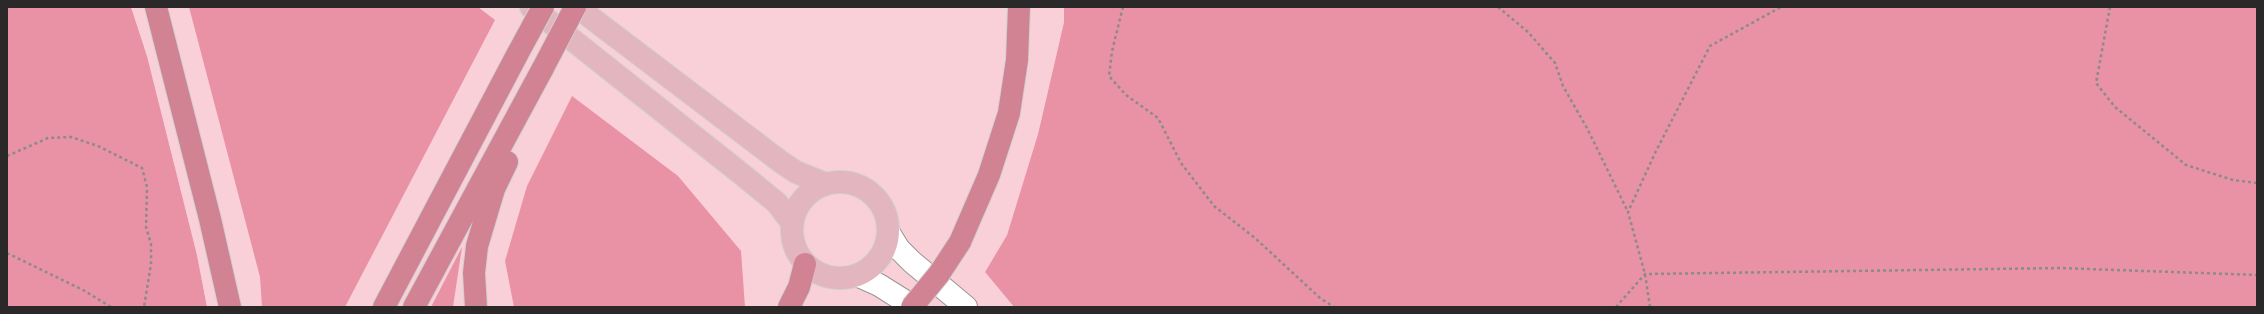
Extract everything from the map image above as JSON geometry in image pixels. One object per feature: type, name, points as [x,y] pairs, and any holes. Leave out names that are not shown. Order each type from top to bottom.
[{"type":"highway","points":[[156,7],[210,219],[230,307]]},
{"type":"highway","points":[[384,307],[543,7]]},
{"type":"highway","points":[[414,307],[576,7]]},
{"type":"highway","points":[[913,307],[939,274],[960,242],[989,175],[1009,114],[1017,60],[1020,7]]},
{"type":"highway","points":[[476,307],[474,273],[484,217],[494,189],[539,98],[543,68]]},
{"type":"highway","points":[[789,307],[799,287],[806,264]]},
{"type":"main road","points":[[531,7],[739,171],[777,204],[792,223]]},
{"type":"main road","points":[[576,7],[780,162],[796,172],[826,184],[849,183],[870,192],[884,210],[889,233],[899,249],[912,262],[966,307]]},
{"type":"main road","points":[[826,184],[807,195],[795,213],[792,223],[792,238],[797,252],[806,264],[817,273],[830,278],[845,279],[859,276],[880,259],[887,244],[889,233]]},
{"type":"main road","points":[[859,276],[880,285],[913,307]]},
{"type":"path","points":[[1123,7],[1112,51],[1109,76],[1126,95],[1158,118],[1181,163],[1214,206],[1255,238],[1320,298],[1334,307]]},
{"type":"path","points":[[1498,7],[1528,32],[1555,63],[1564,86],[1588,130],[1628,212],[1645,274],[1650,307]]},
{"type":"path","points":[[1628,212],[1656,151],[1710,46],[1781,7]]},
{"type":"path","points":[[2110,7],[2096,83],[2115,106],[2186,165],[2233,180],[2257,183]]},
{"type":"path","points":[[7,156],[48,138],[71,138],[98,146],[142,168],[147,187],[146,227],[151,244],[151,264],[144,307]]},
{"type":"path","points":[[7,253],[83,290],[111,307]]},
{"type":"path","points":[[1616,307],[1645,274],[2060,268],[2257,276]]},
{"type":"shaded area","points":[[7,7],[131,7],[147,56],[197,255],[207,307],[7,307]]},
{"type":"shaded area","points":[[131,7],[1064,7],[1064,22],[1038,134],[1007,235],[985,272],[1014,307],[207,307],[197,255],[147,56]]},
{"type":"shaded area","points":[[189,7],[478,7],[495,20],[345,307],[262,307],[260,277]]},
{"type":"shaded area","points":[[1064,7],[2257,7],[2257,307],[1014,307],[985,272],[1007,235],[1038,134],[1064,22]]},
{"type":"shaded area","points":[[572,96],[678,176],[741,251],[745,307],[514,307],[505,261],[527,186]]},
{"type":"shaded area","points":[[462,247],[453,307],[431,307]]}]
